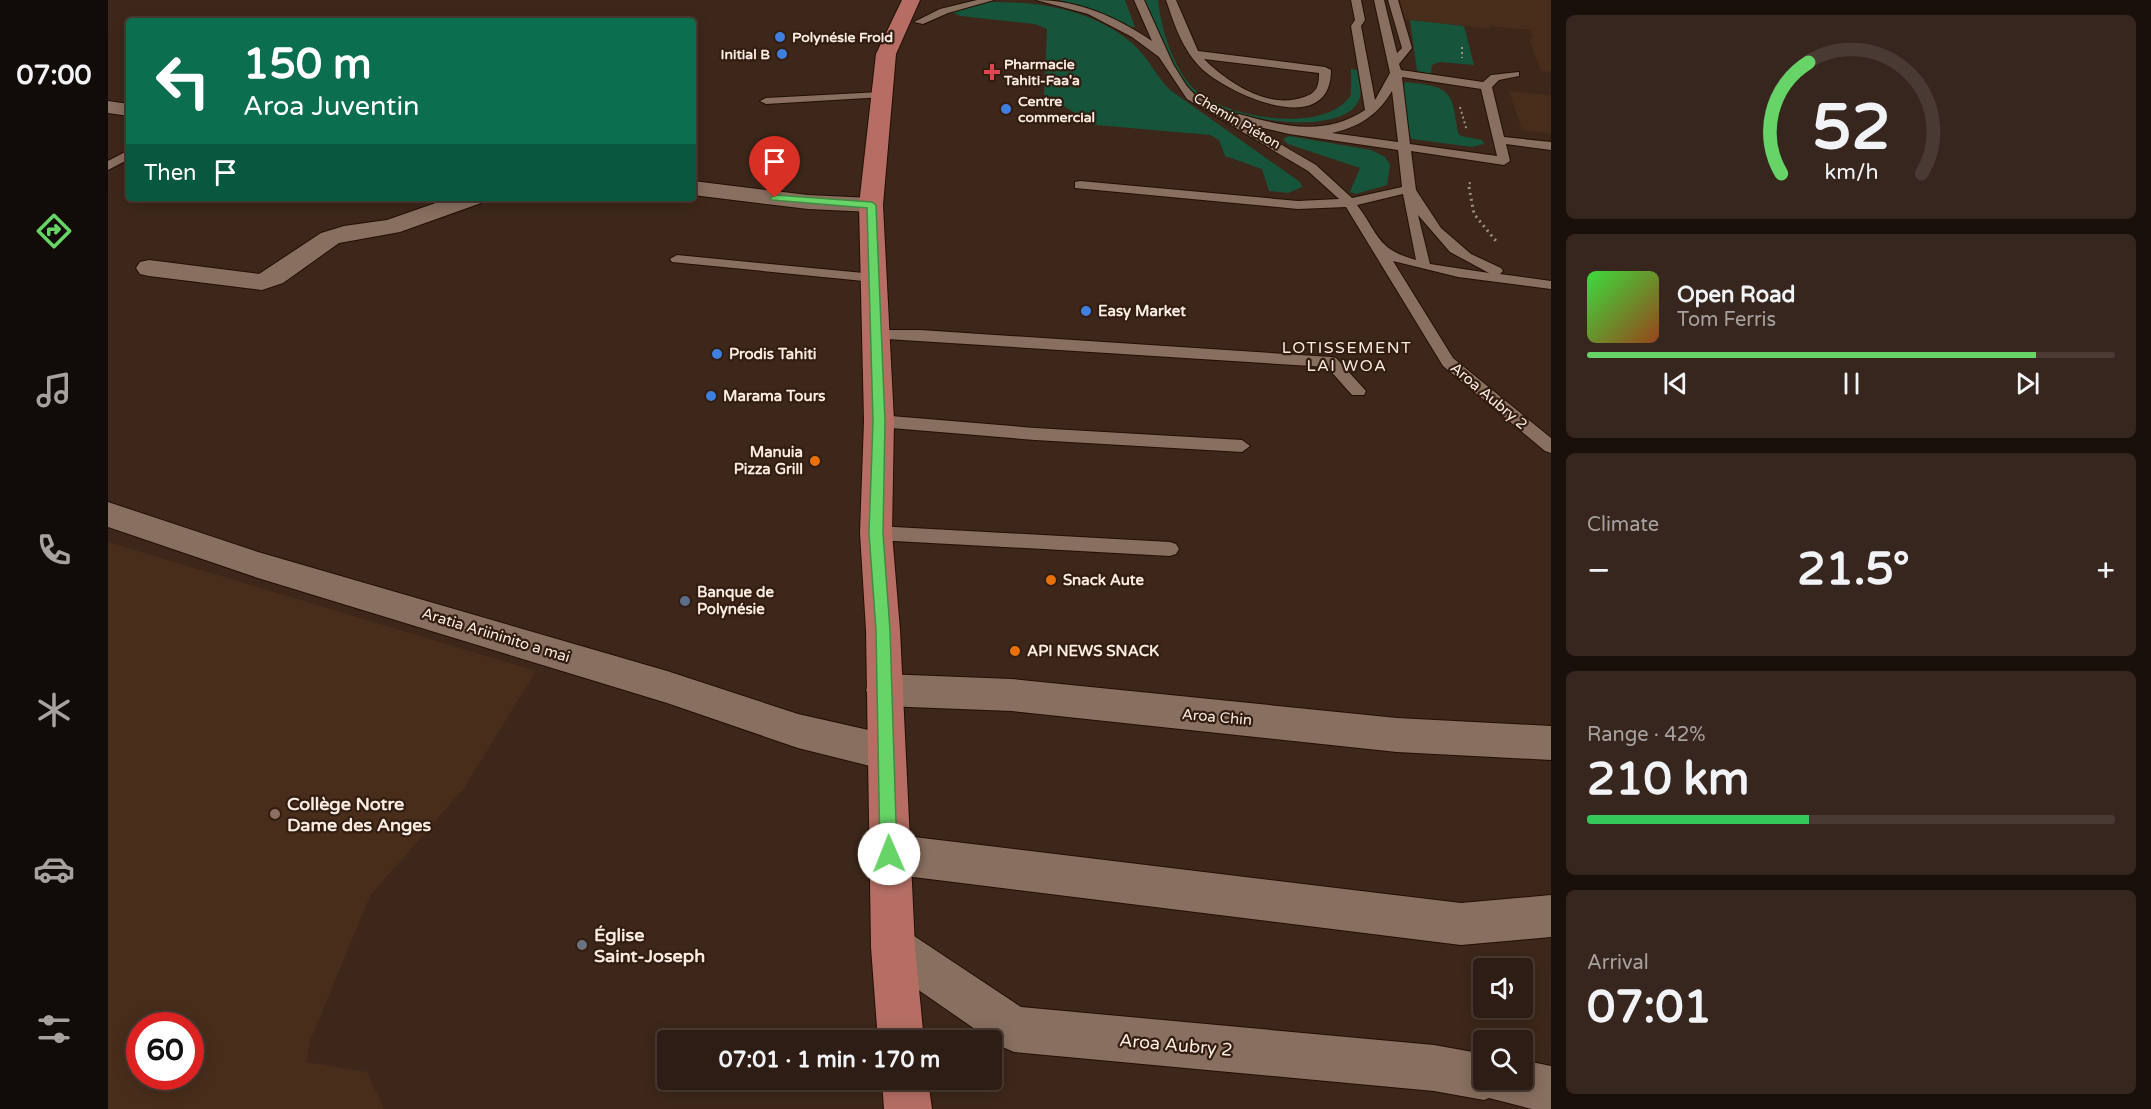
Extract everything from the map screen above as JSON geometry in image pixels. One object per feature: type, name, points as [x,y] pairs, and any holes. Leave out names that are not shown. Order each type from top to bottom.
[{"type":"main road","points":[[899,1030],[889,854],[883,630],[876,533],[879,421],[872,205],[883,84],[905,56],[911,7],[933,0]]},
{"type":"main road","points":[[906,1090],[908,1109]]},
{"type":"street","points":[[108,106],[126,109]]},
{"type":"street","points":[[696,188],[807,202],[872,205]]},
{"type":"street","points":[[149,268],[262,282],[274,277],[330,238],[355,231],[391,227],[465,201]]},
{"type":"street","name":"Aratia Ariininito a mai","points":[[108,514],[258,565],[668,687],[798,731],[886,752]]},
{"type":"street","name":"Aroa Chin","points":[[884,690],[1012,695],[1397,735],[1551,744]]},
{"type":"street","points":[[889,854],[1461,924],[1551,916]]},
{"type":"street","name":"Aroa Aubry 2","points":[[893,947],[1014,1029],[1434,1068],[1473,1075]]},
{"type":"street","points":[[1533,1086],[1551,1089]]},
{"type":"lane","points":[[911,7],[944,11],[989,0]]},
{"type":"lane","points":[[1041,0],[1071,5],[1111,19],[1164,55]]},
{"type":"lane","points":[[1139,0],[1177,82],[1191,97],[1246,121],[1405,148],[1504,160],[1486,86]]},
{"type":"lane","points":[[1171,0],[1194,54],[1236,89],[1273,102],[1299,104],[1310,101],[1323,92],[1325,70],[1194,54]]},
{"type":"lane","points":[[1356,0],[1360,20],[1368,28],[1382,100]]},
{"type":"lane","points":[[1379,0],[1395,69],[1412,216],[1424,266]]},
{"type":"lane","points":[[1295,131],[1343,127],[1371,111],[1382,100],[1407,48],[1393,0]]},
{"type":"lane","points":[[1360,20],[1356,26],[1371,111]]},
{"type":"lane","points":[[1395,69],[1486,86]]},
{"type":"lane","points":[[1486,86],[1495,76],[1515,74]]},
{"type":"lane","points":[[766,101],[883,84]]},
{"type":"lane","name":"Aroa Aubry 2","points":[[1191,97],[1312,168],[1328,180],[1349,203],[1448,363],[1551,447]]},
{"type":"lane","points":[[1499,140],[1551,146]]},
{"type":"lane","points":[[108,166],[126,156]]},
{"type":"lane","points":[[1080,185],[1298,205],[1349,203],[1409,189]]},
{"type":"lane","points":[[1409,189],[1435,232],[1448,246],[1486,268],[1518,280]]},
{"type":"lane","points":[[1377,248],[1398,259],[1424,266],[1551,285]]},
{"type":"lane","points":[[677,259],[874,278]]},
{"type":"lane","points":[[876,335],[920,334],[1331,362],[1358,391]]},
{"type":"lane","points":[[879,421],[1035,434],[1242,446]]},
{"type":"lane","points":[[876,533],[1170,549]]},
{"type":"shaded area","points":[[1400,0],[1551,0],[1551,72],[1541,71],[1529,39],[1533,39],[1530,30],[1489,26],[1490,29],[1405,19]]},
{"type":"shaded area","points":[[1509,91],[1551,95],[1551,134],[1522,130]]},
{"type":"shaded area","name":"Collège Notre Dame des Anges","points":[[108,542],[536,671],[464,788],[370,896],[310,1041],[306,1062],[367,1072],[384,1109],[108,1109]]},
{"type":"green space","points":[[1059,0],[1125,0],[1135,27],[1127,28],[1092,10]]},
{"type":"green space","points":[[1142,0],[1158,0],[1168,45],[1184,77],[1205,97],[1225,107],[1272,118],[1297,119],[1319,115],[1338,108],[1351,95],[1351,69],[1357,70],[1360,97],[1350,111],[1330,119],[1305,122],[1276,121],[1219,108],[1197,98],[1183,88]]},
{"type":"green space","points":[[986,2],[1024,3],[1063,10],[1082,15],[1117,32],[1138,49],[1170,90],[1300,182],[1302,187],[1288,193],[1269,191],[1262,169],[1225,156],[1219,140],[1210,135],[1096,125],[1044,95],[1047,29],[1035,24],[960,16],[952,12]]},
{"type":"green space","points":[[1410,20],[1464,26],[1474,65],[1440,62],[1432,65],[1431,74],[1417,71]]},
{"type":"green space","points":[[1406,82],[1432,86],[1446,93],[1454,107],[1458,133],[1461,136],[1482,140],[1484,144],[1472,147],[1412,139],[1402,85]]},
{"type":"green space","points":[[1289,136],[1371,150],[1385,157],[1390,165],[1387,185],[1356,194],[1350,192],[1360,168],[1288,144],[1283,139]]},
{"type":"place","name":"Polynésie Froid","points":[[780,37]]},
{"type":"place","name":"Initial B","points":[[782,54]]},
{"type":"place","name":"Pharmacie Tahiti-Faa'a","points":[[992,72]]},
{"type":"place","name":"Centre commercial","points":[[1006,109]]},
{"type":"place","name":"Easy Market","points":[[1086,311]]},
{"type":"place","name":"Prodis Tahiti","points":[[717,354]]},
{"type":"place","name":"Marama Tours","points":[[711,396]]},
{"type":"place","name":"Manuia Pizza Grill","points":[[815,461]]},
{"type":"place","name":"Snack Aute","points":[[1051,580]]},
{"type":"place","name":"Banque de Polynésie","points":[[685,601]]},
{"type":"place","name":"API NEWS SNACK","points":[[1015,651]]},
{"type":"place","name":"Collège Notre Dame des Anges","points":[[275,814]]},
{"type":"place","name":"Église Saint-Joseph","points":[[582,945]]},
{"type":"district","name":"LOTISSEMENT LAI WOA","points":[[1347,357]]},
{"type":"route","points":[[775,198],[872,205],[879,421],[876,452],[876,533],[883,630],[889,854]]}]
